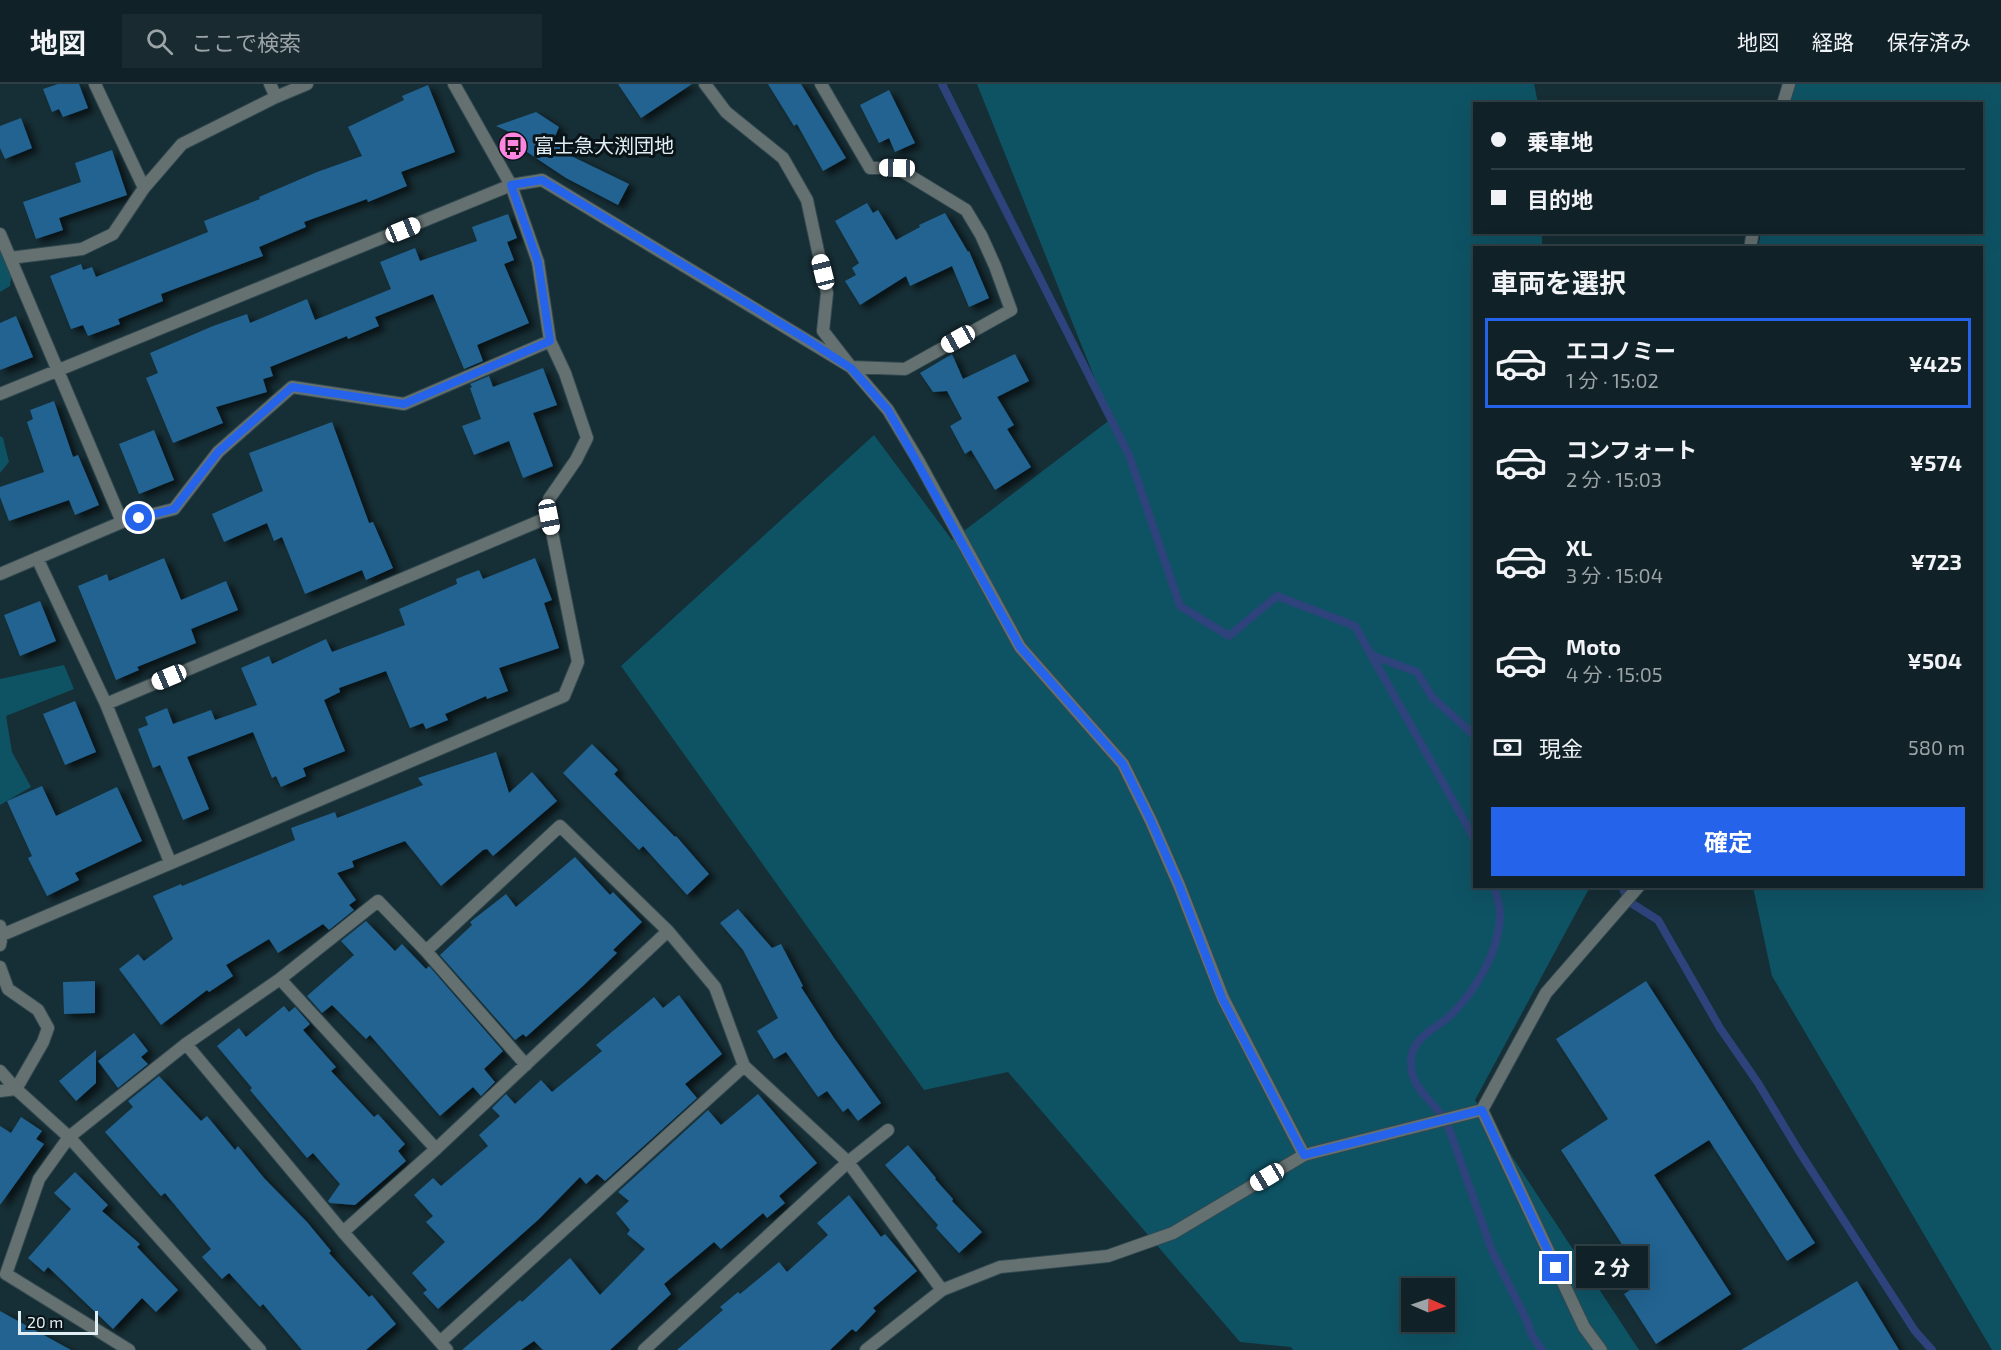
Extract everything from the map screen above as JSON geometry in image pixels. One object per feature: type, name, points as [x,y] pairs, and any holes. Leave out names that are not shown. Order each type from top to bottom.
[{"type":"street","points":[[95,84],[144,188]]},
{"type":"street","points":[[270,84],[276,97]]},
{"type":"street","points":[[10,258],[82,249],[113,234],[144,188],[182,144],[307,84]]},
{"type":"street","points":[[1,935],[564,696],[578,662],[549,517],[549,499],[576,460],[587,438],[565,373],[550,341],[538,262],[511,185],[454,84]]},
{"type":"street","points":[[705,84],[726,112],[783,158],[807,200],[828,293],[823,331],[851,368],[888,410],[1020,647],[1123,764],[1179,885],[1222,998],[1304,1155]]},
{"type":"street","points":[[0,394],[511,185],[542,180],[851,368],[905,369],[1011,310],[995,266],[981,235],[966,210],[897,168],[870,168],[821,84]]},
{"type":"street","points":[[1784,102],[1789,84]]},
{"type":"street","points":[[0,234],[122,522]]},
{"type":"street","points":[[0,574],[122,522],[174,509],[218,452],[292,387],[404,404],[550,341]]},
{"type":"street","points":[[106,704],[549,517]]},
{"type":"street","points":[[37,558],[106,704],[170,862]]},
{"type":"street","points":[[426,951],[560,826],[668,931],[715,987],[744,1066],[848,1162],[942,1290]]},
{"type":"street","points":[[866,1350],[942,1290],[1000,1268],[1108,1256],[1173,1233],[1304,1155],[1482,1110],[1546,993],[1638,888]]},
{"type":"street","points":[[129,1350],[6,1274],[39,1179],[69,1137],[186,1044],[280,980],[378,902],[426,951],[526,1065]]},
{"type":"street","points":[[343,1232],[436,1149],[668,931]]},
{"type":"street","points":[[0,967],[8,989],[38,1010],[48,1028],[43,1042],[16,1089]]},
{"type":"street","points":[[280,980],[436,1149]]},
{"type":"street","points":[[186,1044],[343,1232],[443,1346],[744,1066]]},
{"type":"street","points":[[0,1071],[16,1089],[69,1137],[260,1350]]},
{"type":"street","points":[[0,1091],[16,1089]]},
{"type":"street","points":[[1482,1110],[1584,1327],[1601,1350]]},
{"type":"street","points":[[644,1350],[848,1162],[888,1130]]},
{"type":"shaded area","points":[[977,84],[1534,84],[1538,102],[1473,102],[1473,234],[1542,234],[1542,246],[1473,246],[1473,888],[1589,888],[1475,1100],[1639,1350],[1293,1350],[1291,1347],[1240,1342],[1008,1072],[924,1090],[621,666],[874,435],[952,540],[1111,419]]},
{"type":"shaded area","points":[[1794,84],[2001,84],[2001,1350],[1992,1350],[1772,976],[1753,888],[1983,888],[1983,246],[1758,246],[1761,234],[1983,234],[1983,102],[1790,102]]},
{"type":"shaded area","points":[[0,239],[14,252],[10,286],[0,292]]},
{"type":"shaded area","points":[[0,436],[3,438],[9,462],[0,473]]},
{"type":"shaded area","points":[[64,665],[74,689],[6,716],[12,752],[31,787],[0,805],[0,679]]},
{"type":"building","points":[[58,84],[79,84],[88,108],[63,117],[59,109],[52,112],[43,89]]},
{"type":"building","points":[[618,84],[692,84],[641,118]]},
{"type":"building","points":[[768,84],[801,84],[846,158],[823,171],[797,124],[794,126]]},
{"type":"building","points":[[428,85],[455,152],[401,172],[407,186],[368,202],[367,199],[304,222],[306,227],[259,247],[263,256],[161,294],[163,301],[118,319],[120,324],[88,336],[83,325],[71,329],[50,276],[81,264],[83,270],[92,267],[96,277],[208,232],[204,221],[260,199],[259,197],[317,172],[362,156],[348,127],[404,100],[402,96]]},
{"type":"building","points":[[889,90],[915,143],[895,152],[889,138],[879,143],[860,105]]},
{"type":"building","points":[[536,112],[559,127],[553,141],[567,149],[565,153],[629,184],[618,205],[566,178],[512,142],[516,135],[496,126]]},
{"type":"building","points":[[21,118],[32,148],[5,159],[0,148],[0,126]]},
{"type":"building","points":[[112,150],[127,195],[59,218],[63,230],[36,239],[23,202],[81,182],[75,163]]},
{"type":"building","points":[[867,203],[873,213],[878,210],[896,240],[920,227],[919,225],[945,213],[969,251],[989,298],[969,307],[952,266],[910,286],[906,276],[860,305],[845,281],[856,275],[852,268],[859,263],[835,221]]},
{"type":"building","points":[[508,214],[517,238],[507,242],[514,260],[504,264],[529,323],[477,345],[483,361],[464,369],[433,294],[375,317],[379,326],[348,339],[347,336],[270,367],[273,376],[263,379],[267,392],[216,407],[223,423],[173,443],[146,378],[158,373],[150,353],[247,314],[250,323],[307,299],[315,320],[391,289],[380,262],[415,248],[420,261],[477,241],[472,227]]},
{"type":"building","points":[[16,316],[33,357],[0,370],[0,323]]},
{"type":"building","points":[[952,354],[963,379],[1015,354],[1029,381],[997,397],[1014,425],[1007,429],[1031,467],[995,490],[971,450],[965,454],[950,426],[962,419],[947,391],[933,392],[920,373]]},
{"type":"building","points":[[543,368],[557,405],[533,413],[553,466],[523,478],[509,441],[474,455],[462,426],[481,419],[470,384],[489,376],[493,387]]},
{"type":"building","points":[[54,401],[73,457],[78,455],[99,505],[75,515],[69,500],[9,521],[0,497],[0,487],[44,472],[27,422],[33,419],[30,410]]},
{"type":"building","points":[[332,422],[369,523],[373,522],[393,568],[366,580],[362,570],[305,594],[282,537],[274,541],[267,523],[224,542],[212,514],[263,491],[249,453]]},
{"type":"building","points":[[154,430],[174,480],[139,494],[119,444]]},
{"type":"building","points":[[164,558],[181,600],[226,581],[238,610],[191,629],[196,643],[137,667],[139,670],[116,680],[78,586],[107,574],[109,581]]},
{"type":"building","points":[[535,558],[552,600],[544,603],[559,648],[499,668],[508,691],[487,699],[486,696],[445,714],[448,720],[426,729],[423,723],[410,728],[386,671],[339,688],[340,692],[324,700],[345,751],[303,768],[306,776],[281,787],[276,776],[272,778],[253,732],[187,757],[209,809],[183,820],[160,765],[153,768],[138,729],[148,725],[145,717],[167,708],[173,724],[211,710],[215,720],[257,705],[241,668],[269,656],[272,664],[326,639],[332,652],[405,625],[399,609],[457,584],[456,579],[479,570],[483,579]]},
{"type":"building","points":[[40,601],[56,641],[20,656],[4,615]]},
{"type":"building","points":[[75,701],[96,752],[65,765],[43,714]]},
{"type":"building","points":[[592,744],[618,770],[614,774],[676,836],[709,874],[687,895],[643,846],[639,850],[563,773]]},
{"type":"building","points":[[496,752],[509,793],[532,772],[557,801],[493,856],[487,849],[483,850],[441,886],[405,841],[352,861],[354,867],[337,873],[356,900],[349,905],[354,910],[329,930],[323,924],[278,953],[269,939],[226,965],[233,976],[209,992],[207,990],[161,1025],[119,969],[138,954],[144,961],[173,939],[153,896],[295,840],[291,828],[335,812],[337,818],[423,785],[418,778]]},
{"type":"building","points":[[42,786],[56,816],[117,787],[142,841],[75,873],[79,880],[47,896],[28,858],[32,856],[7,801]]},
{"type":"building","points":[[575,857],[610,895],[613,892],[642,922],[613,950],[617,953],[584,985],[526,1037],[523,1034],[515,1040],[440,955],[472,925],[470,922],[506,894],[516,907]]},
{"type":"building","points":[[738,909],[772,948],[781,944],[803,986],[801,987],[881,1103],[858,1121],[848,1108],[843,1112],[827,1091],[818,1097],[786,1052],[774,1059],[757,1031],[778,1018],[743,950],[720,923]]},
{"type":"building","points":[[366,921],[395,951],[402,944],[426,969],[429,966],[503,1051],[484,1069],[495,1082],[481,1096],[473,1087],[440,1116],[370,1035],[366,1039],[332,1005],[322,1013],[307,996],[354,955],[341,941]]},
{"type":"building","points":[[95,981],[95,1013],[64,1014],[63,982]]},
{"type":"building","points":[[1646,981],[1815,1243],[1787,1261],[1709,1140],[1654,1175],[1731,1294],[1656,1344],[1624,1294],[1645,1280],[1561,1150],[1608,1119],[1556,1039]]},
{"type":"building","points":[[679,995],[722,1054],[685,1084],[697,1098],[605,1181],[597,1174],[586,1184],[580,1177],[539,1219],[438,1309],[423,1293],[427,1290],[412,1273],[445,1242],[426,1222],[433,1216],[414,1195],[433,1178],[441,1186],[488,1146],[479,1135],[500,1116],[492,1108],[506,1094],[515,1104],[541,1080],[552,1092],[602,1051],[596,1045],[654,997],[663,1008]]},
{"type":"building","points":[[284,1006],[289,1012],[295,1007],[310,1024],[303,1030],[336,1067],[331,1071],[374,1117],[378,1114],[405,1144],[398,1151],[406,1161],[355,1205],[328,1201],[340,1184],[313,1153],[307,1158],[250,1090],[252,1088],[217,1046],[239,1028],[246,1037]]},
{"type":"building","points":[[134,1033],[148,1051],[141,1057],[148,1064],[118,1088],[98,1061]]},
{"type":"building","points":[[96,1050],[96,1083],[76,1101],[59,1081]]},
{"type":"building","points":[[159,1076],[201,1121],[207,1116],[235,1150],[238,1146],[264,1178],[307,1222],[331,1251],[329,1253],[369,1297],[372,1295],[396,1324],[366,1350],[302,1350],[263,1304],[260,1307],[229,1273],[222,1279],[202,1257],[211,1249],[165,1193],[161,1196],[105,1132],[133,1107],[128,1101]]},
{"type":"building","points":[[758,1094],[817,1163],[779,1196],[785,1203],[767,1218],[763,1213],[721,1249],[714,1242],[664,1284],[671,1294],[610,1350],[543,1350],[534,1341],[521,1350],[462,1350],[520,1300],[522,1302],[570,1258],[600,1295],[645,1249],[627,1234],[630,1230],[616,1213],[629,1201],[618,1192],[708,1110],[721,1125]]},
{"type":"building","points":[[21,1117],[42,1131],[36,1139],[44,1144],[0,1205],[0,1126],[11,1133]]},
{"type":"building","points":[[908,1145],[953,1199],[952,1201],[982,1232],[959,1253],[936,1228],[938,1225],[885,1165]]},
{"type":"building","points":[[75,1172],[108,1205],[102,1211],[140,1244],[137,1247],[178,1290],[156,1312],[142,1298],[113,1329],[48,1267],[44,1272],[28,1258],[71,1209],[54,1193]]},
{"type":"building","points":[[849,1195],[881,1237],[885,1234],[917,1271],[873,1308],[876,1311],[856,1332],[852,1329],[830,1350],[677,1350],[723,1310],[720,1307],[779,1262],[787,1272],[828,1235],[817,1223]]},
{"type":"building","points":[[1857,1281],[1899,1350],[1741,1350]]},
{"type":"building","points":[[0,1311],[71,1350],[0,1350]]},
{"type":"waterway","points":[[942,84],[1129,455],[1180,606],[1229,636],[1277,596],[1355,626],[1473,836]]},
{"type":"waterway","points":[[1371,655],[1417,672],[1432,697],[1473,734]]},
{"type":"waterway","points":[[1495,888],[1499,903],[1499,927],[1485,968],[1470,993],[1452,1014],[1420,1039],[1412,1052],[1411,1061],[1417,1085],[1450,1131],[1492,1251],[1527,1321],[1531,1334],[1542,1350]]},
{"type":"waterway","points":[[1623,888],[1628,901],[1658,920],[1720,1028],[1758,1083],[1915,1331],[1932,1350]]},
{"type":"place","name":"富士急大渕団地","points":[[513,146]]},
{"type":"route","points":[[139,518],[174,509],[218,452],[292,387],[404,404],[550,341],[538,262],[511,185],[542,180],[851,368],[888,410],[918,460],[1020,647],[1123,764],[1179,885],[1222,998],[1304,1155],[1482,1110],[1556,1268]]}]
